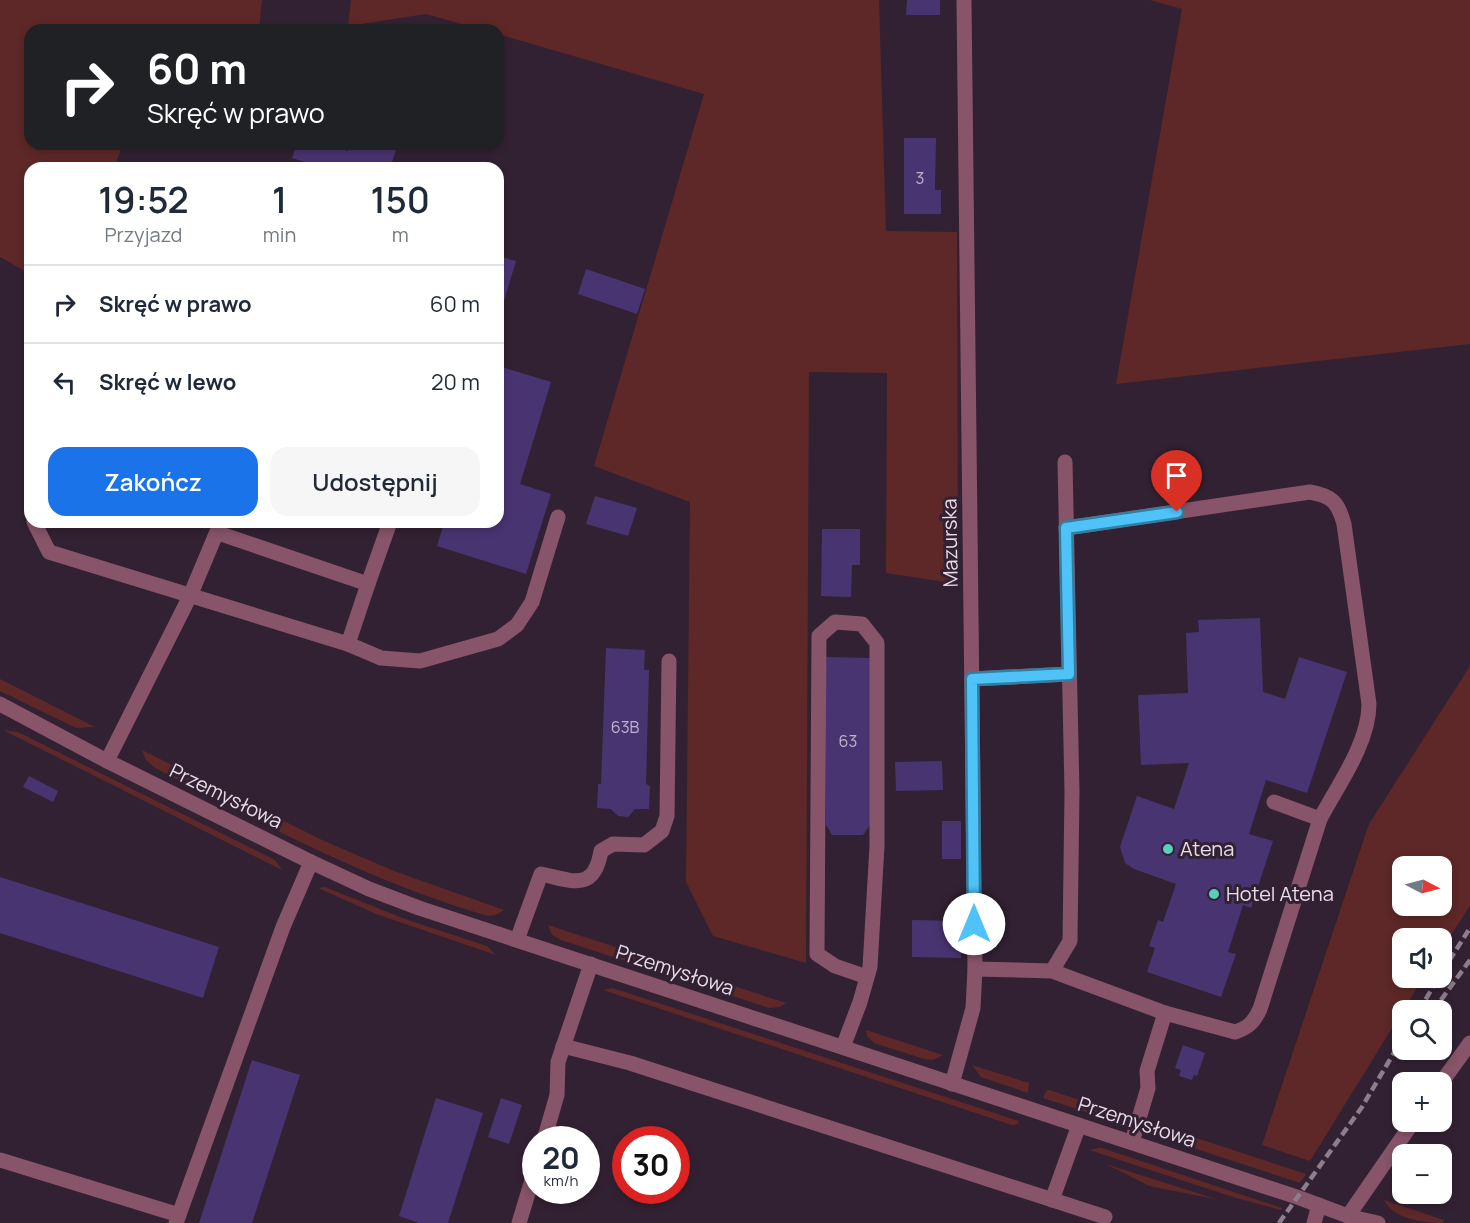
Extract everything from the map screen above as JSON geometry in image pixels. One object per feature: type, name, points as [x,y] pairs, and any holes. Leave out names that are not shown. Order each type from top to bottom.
[{"type":"street","name":"Mazurska","points":[[952,1084],[973,1008],[975,969],[964,0]]},
{"type":"street","points":[[1052,971],[1070,940],[1072,792],[1065,462]]},
{"type":"street","points":[[975,969],[1052,971],[1165,1013],[1235,1032],[1245,1029],[1255,1021],[1260,1009],[1320,819],[1361,742],[1369,715],[1370,704],[1344,524],[1340,509],[1332,500],[1322,494],[1310,492],[1066,528]]},
{"type":"street","points":[[37,528],[49,552],[348,644],[381,658],[420,661],[498,639],[517,625],[532,602],[558,517]]},
{"type":"street","points":[[107,761],[190,596],[219,528],[368,584]]},
{"type":"street","points":[[348,644],[388,528]]},
{"type":"street","points":[[843,1047],[860,1002],[867,977],[870,966],[877,846],[877,643],[862,624],[835,622],[819,636],[817,954],[834,966],[867,977]]},
{"type":"street","points":[[517,940],[541,874],[573,881],[588,879],[598,869],[601,851],[613,844],[644,845],[662,831],[667,816],[669,661]]},
{"type":"street","points":[[972,679],[1069,674]]},
{"type":"street","name":"Przemysłowa","points":[[0,704],[107,761],[311,862],[389,896],[1132,1142],[1319,1205],[1353,1219],[1378,1223]]},
{"type":"street","points":[[1274,802],[1320,819]]},
{"type":"street","points":[[0,1161],[178,1219],[283,927],[311,862]]},
{"type":"street","points":[[548,1126],[557,1095],[558,1062],[591,964]]},
{"type":"street","points":[[1132,1142],[1148,1088],[1147,1071],[1165,1013]]},
{"type":"street","points":[[1449,1072],[1470,1043]]},
{"type":"street","points":[[563,1046],[630,1063],[1105,1217]]},
{"type":"street","points":[[1052,1200],[1079,1125]]},
{"type":"street","points":[[1353,1219],[1407,1132]]},
{"type":"street","points":[[519,1223],[525,1204]]},
{"type":"street","points":[[1314,1223],[1319,1205]]},
{"type":"shaded area","points":[[0,0],[262,0],[260,24],[24,24],[24,150],[121,150],[116,162],[24,162],[24,271],[0,257]]},
{"type":"shaded area","points":[[351,0],[879,0],[886,231],[957,232],[958,584],[886,573],[887,373],[809,372],[806,963],[713,936],[686,882],[690,502],[594,466],[704,94],[504,36],[504,24],[462,24],[426,14],[348,24]]},
{"type":"shaded area","points":[[1150,0],[1470,0],[1470,344],[1116,384],[1182,9]]},
{"type":"shaded area","points":[[1470,666],[1470,906],[1452,933],[1452,928],[1392,928],[1392,988],[1417,988],[1409,1000],[1392,1000],[1392,1028],[1310,1161],[1262,1145],[1369,824]]},
{"type":"shaded area","points":[[0,679],[95,727],[76,728],[0,691]]},
{"type":"shaded area","points":[[3,730],[18,732],[275,860],[282,870]]},
{"type":"shaded area","points":[[142,750],[322,840],[394,871],[504,910],[496,915],[488,916],[444,902],[359,869],[155,768],[146,760]]},
{"type":"shaded area","points":[[325,887],[405,919],[487,946],[496,955],[376,914],[318,888]]},
{"type":"shaded area","points":[[548,925],[786,1003],[780,1007],[769,1008],[561,940],[552,935]]},
{"type":"shaded area","points":[[612,988],[1019,1121],[1018,1124],[1012,1125],[603,990]]},
{"type":"shaded area","points":[[866,1030],[943,1055],[933,1060],[924,1059],[874,1043],[867,1036]]},
{"type":"shaded area","points":[[972,1065],[1029,1083],[1028,1093],[981,1077]]},
{"type":"shaded area","points":[[1049,1090],[1120,1113],[1111,1118],[1104,1118],[1043,1098]]},
{"type":"shaded area","points":[[1160,1126],[1306,1174],[1300,1183],[1172,1141],[1161,1133]]},
{"type":"shaded area","points":[[1099,1148],[1282,1208],[1281,1210],[1236,1198],[1089,1150]]},
{"type":"shaded area","points":[[1106,1164],[1219,1200],[1149,1186]]},
{"type":"shaded area","points":[[1384,1200],[1444,1220],[1443,1223],[1410,1219],[1394,1212]]},
{"type":"building","points":[[907,0],[940,0],[940,15],[906,15]]},
{"type":"building","points":[[904,138],[936,138],[935,190],[941,190],[941,214],[904,214]]},
{"type":"building","points":[[295,150],[396,150],[392,162],[305,162],[292,158]]},
{"type":"building","points":[[504,258],[516,261],[504,301]]},
{"type":"building","points":[[586,269],[645,289],[637,314],[578,294]]},
{"type":"building","points":[[504,368],[551,382],[520,484],[551,494],[526,574],[437,546],[442,528],[504,528]]},
{"type":"building","points":[[595,496],[637,508],[628,536],[586,524]]},
{"type":"building","points":[[822,529],[860,529],[860,565],[852,565],[851,597],[821,596]]},
{"type":"building","points":[[1260,618],[1263,692],[1285,699],[1299,657],[1347,672],[1307,793],[1266,780],[1249,834],[1273,841],[1251,908],[1243,905],[1228,952],[1236,954],[1221,997],[1147,972],[1155,948],[1149,946],[1158,920],[1163,922],[1176,884],[1134,869],[1125,863],[1120,847],[1137,796],[1174,809],[1189,763],[1141,765],[1138,695],[1188,693],[1186,633],[1199,632],[1198,620]]},
{"type":"building","points":[[606,648],[645,650],[644,670],[649,670],[646,784],[650,786],[649,809],[635,809],[628,817],[618,816],[611,809],[597,808],[598,784],[601,784]]},
{"type":"building","points":[[826,657],[870,658],[870,825],[863,835],[832,835],[826,825]]},
{"type":"building","points":[[942,761],[943,790],[896,791],[895,762]]},
{"type":"building","points":[[29,776],[58,791],[53,802],[23,787]]},
{"type":"building","points":[[942,821],[961,821],[961,859],[942,859]]},
{"type":"building","points":[[0,877],[219,947],[203,998],[0,933]]},
{"type":"building","points":[[912,920],[961,921],[961,958],[912,957]]},
{"type":"building","points":[[1183,1045],[1205,1053],[1197,1076],[1194,1075],[1192,1080],[1179,1076],[1181,1070],[1175,1068]]},
{"type":"building","points":[[252,1060],[300,1075],[252,1223],[199,1223]]},
{"type":"building","points":[[436,1098],[483,1113],[448,1223],[419,1223],[399,1216]]},
{"type":"building","points":[[501,1098],[522,1105],[509,1144],[488,1137]]},
{"type":"railway","points":[[1452,956],[1470,928]]},
{"type":"railway","points":[[1441,1000],[1470,960]]},
{"type":"railway","points":[[1425,1000],[1432,988]]},
{"type":"railway","points":[[1279,1223],[1362,1107],[1392,1056]]},
{"type":"place","name":"Atena","points":[[1168,849]]},
{"type":"place","name":"Hotel Atena","points":[[1214,894]]},
{"type":"route","points":[[974,924],[972,679],[1069,674],[1066,528],[1177,512]]}]
